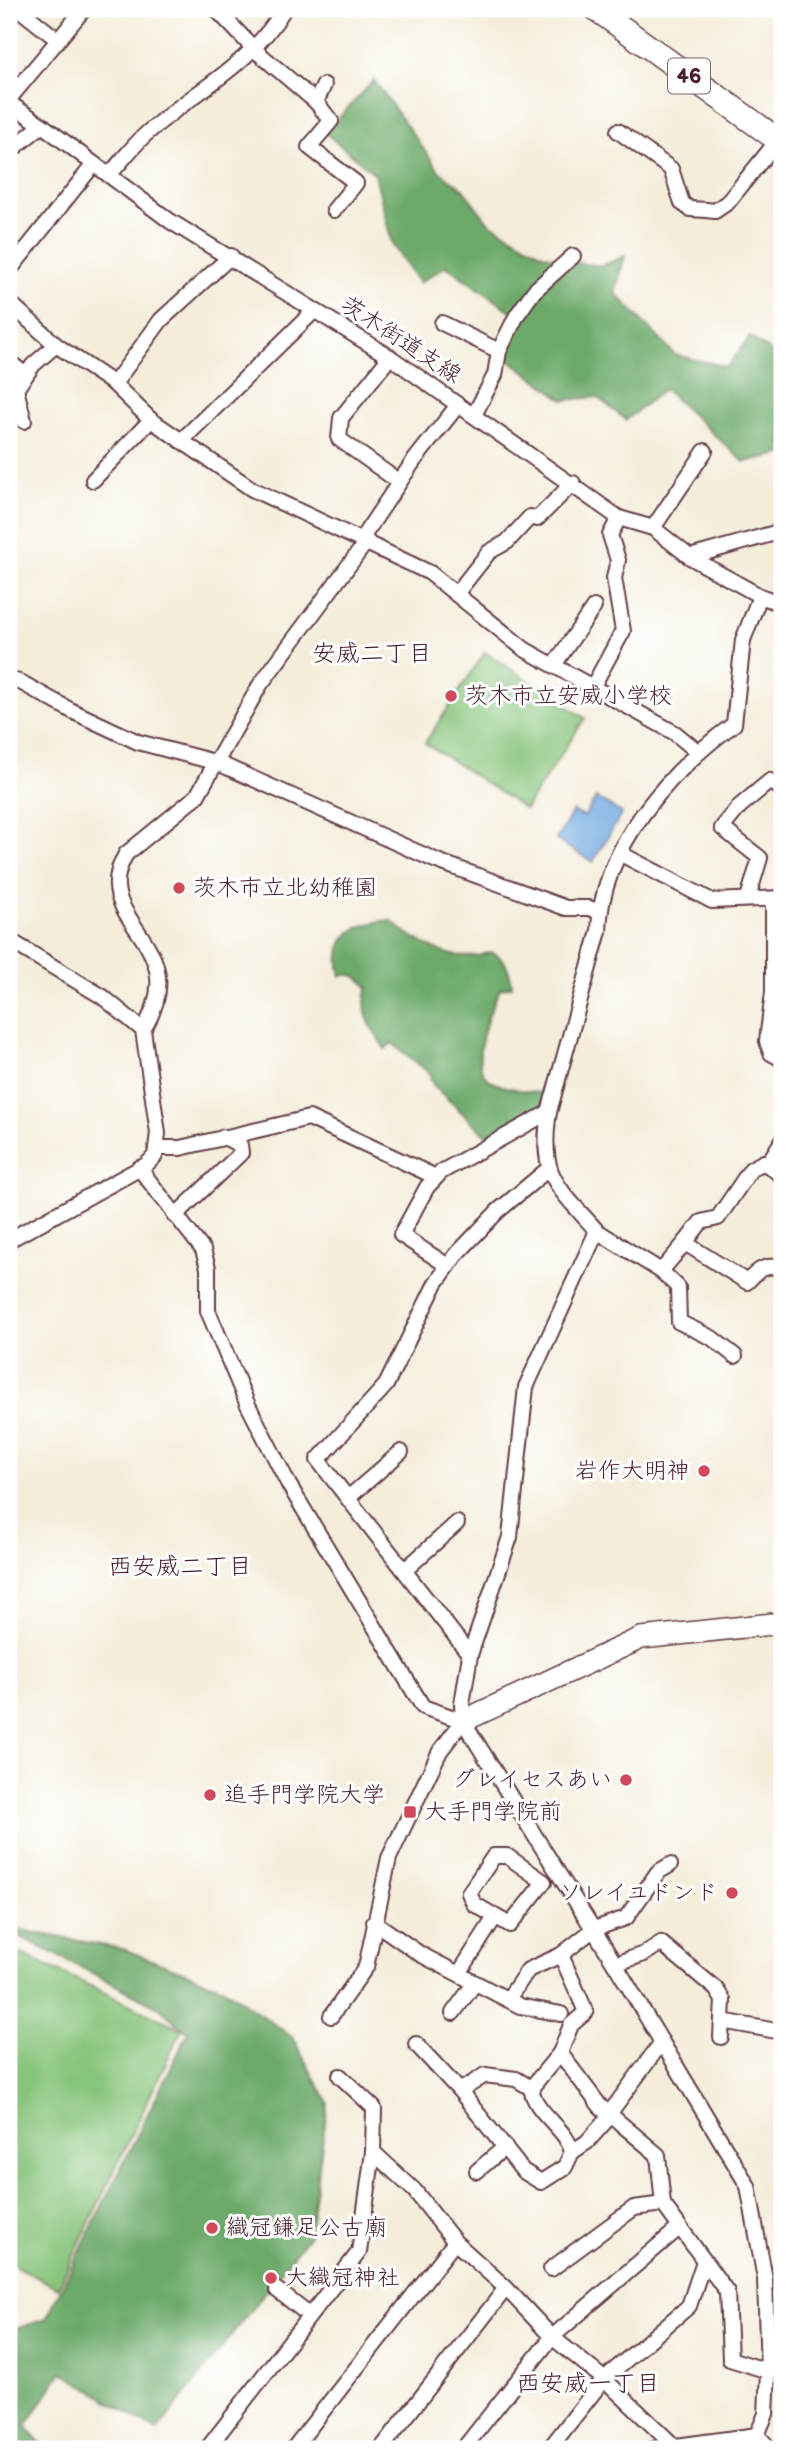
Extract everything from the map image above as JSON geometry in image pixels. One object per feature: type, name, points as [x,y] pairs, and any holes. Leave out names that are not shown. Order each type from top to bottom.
[{"type":"main road","name":"46","points":[[596,9],[780,141]]},
{"type":"street","points":[[19,9],[58,40]]},
{"type":"street","points":[[9,101],[84,9]]},
{"type":"street","points":[[216,9],[255,50],[316,102],[331,121],[309,147],[356,183],[334,210]]},
{"type":"street","points":[[109,175],[145,135],[255,50],[269,34],[284,9]]},
{"type":"street","points":[[316,102],[324,85]]},
{"type":"street","name":"茨木街道支線","points":[[9,101],[170,221],[231,256],[390,357],[619,518],[653,528],[690,557],[760,596],[782,604]]},
{"type":"street","points":[[9,152],[42,125]]},
{"type":"street","points":[[618,131],[671,169],[682,203],[690,209],[715,211],[728,202],[780,141]]},
{"type":"street","points":[[9,271],[94,164]]},
{"type":"street","points":[[114,384],[161,320],[231,256]]},
{"type":"street","points":[[474,415],[495,375],[499,351],[517,315],[534,292],[573,256]]},
{"type":"street","points":[[9,302],[56,345],[114,384],[151,420],[253,489],[364,539],[430,573],[524,649],[675,733],[697,751]]},
{"type":"street","points":[[181,441],[314,311]]},
{"type":"street","points":[[442,323],[499,351]]},
{"type":"street","points":[[24,421],[16,389],[56,345]]},
{"type":"street","points":[[390,357],[341,418],[339,439],[396,479]]},
{"type":"street","points":[[9,362],[26,375]]},
{"type":"street","points":[[143,1030],[154,1012],[159,986],[150,948],[143,935],[127,918],[118,900],[117,877],[120,865],[126,854],[190,805],[218,763],[260,685],[364,539],[413,462],[458,405]]},
{"type":"street","points":[[93,480],[151,420]]},
{"type":"street","points":[[653,528],[705,452]]},
{"type":"street","points":[[456,594],[489,552],[507,542],[530,517],[537,519],[573,484]]},
{"type":"street","points":[[593,686],[623,631],[614,578],[618,560],[610,535],[619,518]]},
{"type":"street","points":[[690,557],[782,531]]},
{"type":"street","points":[[735,1356],[712,1338],[679,1322],[678,1287],[661,1271],[597,1231],[547,1170],[544,1140],[549,1112],[599,931],[600,912],[607,883],[639,822],[697,751],[734,724],[743,640],[760,596]]},
{"type":"street","points":[[554,665],[594,607]]},
{"type":"street","points":[[9,680],[22,683],[72,711],[138,742],[218,763],[437,860],[566,908],[589,908],[600,912]]},
{"type":"street","points":[[748,898],[760,858],[722,828],[740,806],[770,781],[782,789]]},
{"type":"street","points":[[621,854],[712,901],[778,898],[773,992],[767,1041],[771,1053],[782,1059]]},
{"type":"street","points":[[9,940],[103,998],[143,1030],[148,1085],[158,1133],[157,1148],[150,1161],[9,1240]]},
{"type":"street","points":[[448,1266],[401,1235],[427,1187],[436,1177],[549,1112]]},
{"type":"street","points":[[157,1148],[180,1147],[309,1118],[436,1177]]},
{"type":"street","points":[[175,1216],[241,1153],[240,1145],[224,1137]]},
{"type":"street","points":[[767,1165],[782,1141]]},
{"type":"street","points":[[661,1271],[701,1222],[718,1218],[751,1169],[764,1162],[782,1176]]},
{"type":"street","points":[[139,1168],[204,1254],[208,1268],[208,1311],[247,1403],[289,1485],[423,1707],[463,1721]]},
{"type":"street","points":[[470,1655],[318,1460],[386,1385],[436,1283],[448,1266],[498,1211],[547,1170]]},
{"type":"street","points":[[597,1231],[526,1387],[510,1537],[470,1655],[462,1704],[463,1721],[594,1929],[748,2186],[765,2279],[768,2371],[766,2414],[757,2435]]},
{"type":"street","points":[[685,1243],[747,1282],[759,1269],[768,1265],[782,1267]]},
{"type":"street","points":[[348,1498],[401,1452]]},
{"type":"street","points":[[405,1570],[457,1523]]},
{"type":"street","points":[[331,2016],[366,1967],[373,1922],[389,1858],[440,1751],[463,1721],[641,1638],[782,1623]]},
{"type":"street","points":[[494,1856],[508,1856],[544,1882],[510,1925],[495,1917],[474,1904],[469,1893],[494,1856]]},
{"type":"street","points":[[508,1999],[528,1970],[561,1955],[594,1929],[625,1918],[658,1872],[670,1865]]},
{"type":"street","points":[[460,1972],[495,1917]]},
{"type":"street","points":[[373,1922],[420,1954],[460,1972],[475,1983],[520,2006],[561,2014]]},
{"type":"street","points":[[615,1964],[661,1943],[716,1989],[723,2000],[721,2037]]},
{"type":"street","points":[[531,2088],[560,2053],[570,2025],[586,2012],[561,1955]]},
{"type":"street","points":[[453,2013],[475,1983]]},
{"type":"street","points":[[722,2021],[782,2032]]},
{"type":"street","points":[[416,2044],[460,2091],[523,2171],[541,2182],[565,2167],[572,2152],[587,2141],[610,2114],[662,2042]]},
{"type":"street","points":[[560,2053],[610,2114],[658,2155],[663,2204],[727,2292],[730,2359],[768,2371]]},
{"type":"street","points":[[460,2091],[485,2075],[516,2079],[531,2088],[538,2106],[565,2138],[572,2152]]},
{"type":"street","points":[[207,2449],[359,2252],[373,2152],[374,2108],[340,2076]]},
{"type":"street","points":[[477,2171],[505,2147]]},
{"type":"street","points":[[373,2152],[414,2190],[455,2242],[506,2288],[551,2337],[604,2379],[674,2446]]},
{"type":"street","points":[[551,2269],[634,2208],[663,2204]]},
{"type":"street","points":[[463,2449],[551,2337],[679,2228]]},
{"type":"street","points":[[293,2449],[455,2242]]},
{"type":"street","points":[[549,2449],[604,2379],[689,2306],[704,2261]]},
{"type":"street","points":[[381,2449],[506,2288]]},
{"type":"street","points":[[276,2290],[309,2315]]},
{"type":"street","points":[[654,2449],[757,2435]]},
{"type":"street","points":[[757,2435],[770,2449]]},
{"type":"green space","points":[[374,80],[440,172],[462,188],[489,223],[543,254],[562,259],[515,314],[446,266],[419,283],[392,244],[375,174],[325,133]]},
{"type":"green space","points":[[625,256],[615,293],[675,355],[727,367],[750,337],[782,360],[782,454],[744,462],[664,389],[626,420],[597,397],[564,400],[506,357],[514,330],[529,305],[570,262],[601,266]]},
{"type":"green space","points":[[485,652],[585,718],[525,809],[425,743]]},
{"type":"green space","points":[[390,920],[437,950],[464,956],[490,952],[500,957],[508,970],[512,986],[500,989],[491,1008],[480,1048],[482,1070],[487,1078],[499,1085],[545,1094],[541,1107],[488,1137],[435,1087],[430,1079],[432,1075],[392,1043],[385,1049],[366,1012],[368,987],[356,977],[341,976],[339,951],[342,942],[356,929]]},
{"type":"green space","points":[[9,1928],[123,1949],[224,1988],[292,2037],[328,2103],[309,2235],[157,2431],[62,2372],[26,2426],[45,2449],[9,2449],[9,2331],[46,2319],[188,2033],[157,2006],[9,1931]]},
{"type":"green space","points":[[11,1949],[182,2029],[58,2288],[9,2263]]},
{"type":"water","points":[[596,798],[622,813],[593,862],[556,840],[573,811],[584,817]]},
{"type":"place","name":"茨木市立安威小学校","points":[[451,696]]},
{"type":"place","name":"茨木市立北幼稚園","points":[[179,888]]},
{"type":"place","name":"岩作大明神","points":[[704,1471]]},
{"type":"place","name":"グレイセスあい","points":[[626,1780]]},
{"type":"place","name":"追手門学院大学","points":[[210,1795]]},
{"type":"place","name":"大手門学院前","points":[[410,1812]]},
{"type":"place","name":"ソレイユドンド","points":[[732,1893]]},
{"type":"place","name":"織冠鎌足公古廟","points":[[212,2228]]},
{"type":"place","name":"大織冠神社","points":[[271,2278]]},
{"type":"district","name":"安威二丁目","points":[[372,653]]},
{"type":"district","name":"西安威二丁目","points":[[180,1566]]},
{"type":"district","name":"西安威一丁目","points":[[588,2383]]}]
